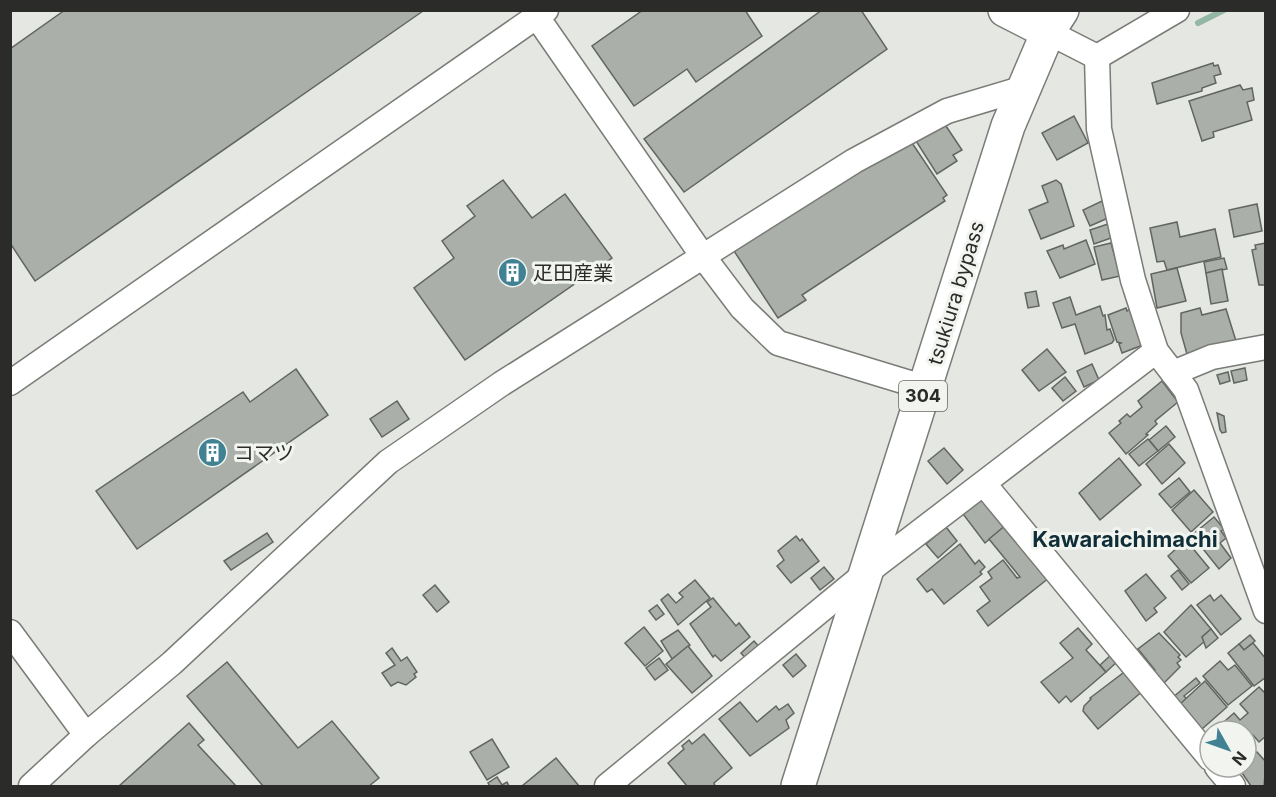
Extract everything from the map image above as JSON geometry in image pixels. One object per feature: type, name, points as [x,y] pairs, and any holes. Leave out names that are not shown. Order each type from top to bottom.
[{"type":"main road","points":[[1005,10],[1055,21]]},
{"type":"main road","name":"tsukiura bypass","points":[[798,786],[1008,126],[1055,21]]},
{"type":"street","points":[[1097,57],[1177,10]]},
{"type":"street","points":[[10,383],[541,14],[702,255],[742,309],[778,343],[926,388]]},
{"type":"street","points":[[1055,21],[1097,57],[1099,129],[1133,280],[1156,351],[1186,390],[1266,611]]},
{"type":"street","points":[[31,786],[86,735],[172,663],[388,462],[501,384],[854,160],[947,111],[1024,88]]},
{"type":"street","points":[[1173,373],[1212,357],[1266,347]]},
{"type":"street","points":[[607,786],[866,573],[1156,351]]},
{"type":"street","points":[[984,484],[1198,743]]},
{"type":"street","points":[[10,632],[86,735]]},
{"type":"building","points":[[65,10],[423,11],[35,281],[10,243],[10,49]]},
{"type":"building","points":[[643,10],[745,10],[762,36],[696,82],[687,69],[634,106],[592,46]]},
{"type":"building","points":[[822,10],[861,10],[887,49],[684,192],[644,139]]},
{"type":"building","points":[[1213,63],[1214,66],[1218,65],[1221,74],[1214,76],[1216,83],[1202,88],[1202,91],[1157,104],[1152,83]]},
{"type":"building","points":[[1240,85],[1243,90],[1252,88],[1254,100],[1247,102],[1252,120],[1213,132],[1214,137],[1202,141],[1189,101]]},
{"type":"building","points":[[1074,116],[1088,143],[1057,160],[1042,133]]},
{"type":"building","points":[[944,123],[962,150],[953,155],[957,161],[937,174],[916,141]]},
{"type":"building","points":[[908,137],[947,195],[943,198],[945,201],[802,295],[806,300],[778,318],[734,251]]},
{"type":"building","name":"疋田産業","points":[[503,180],[532,218],[565,194],[612,258],[465,360],[414,288],[454,258],[442,241],[475,216],[467,206]]},
{"type":"building","points":[[1056,180],[1061,184],[1074,226],[1041,239],[1029,210],[1048,202],[1042,186]]},
{"type":"building","points":[[1102,201],[1108,218],[1090,226],[1083,210]]},
{"type":"building","points":[[1257,204],[1262,231],[1234,237],[1229,210]]},
{"type":"building","points":[[1177,222],[1180,237],[1215,229],[1221,257],[1167,270],[1164,261],[1157,262],[1150,228]]},
{"type":"building","points":[[1108,224],[1111,238],[1094,244],[1090,230]]},
{"type":"building","points":[[1086,240],[1095,264],[1060,278],[1047,251],[1063,245],[1064,249]]},
{"type":"building","points":[[1111,243],[1120,276],[1102,280],[1094,247]]},
{"type":"building","points":[[1266,243],[1266,285],[1259,285],[1252,250],[1256,249],[1255,245]]},
{"type":"building","points":[[1224,258],[1227,269],[1206,273],[1204,262]]},
{"type":"building","points":[[1177,268],[1186,301],[1157,308],[1151,274]]},
{"type":"building","points":[[1222,269],[1228,301],[1211,304],[1206,273]]},
{"type":"building","points":[[1036,291],[1039,306],[1028,308],[1025,293]]},
{"type":"building","points":[[1070,297],[1076,315],[1100,306],[1103,316],[1105,315],[1107,330],[1110,329],[1114,340],[1112,343],[1085,354],[1075,324],[1062,328],[1053,303]]},
{"type":"building","points":[[1126,308],[1127,311],[1130,309],[1143,345],[1122,353],[1119,344],[1121,343],[1117,342],[1108,315]]},
{"type":"building","points":[[1200,308],[1202,315],[1226,309],[1236,341],[1187,354],[1181,333],[1181,313]]},
{"type":"building","points":[[1047,349],[1066,372],[1039,391],[1022,370]]},
{"type":"building","points":[[1092,364],[1099,380],[1084,387],[1077,371]]},
{"type":"building","points":[[1245,368],[1247,380],[1234,383],[1231,371]]},
{"type":"building","name":"コマツ","points":[[296,369],[328,415],[137,549],[96,491],[243,392],[250,402]]},
{"type":"building","points":[[1228,372],[1230,381],[1220,384],[1217,375]]},
{"type":"building","points":[[1065,377],[1076,391],[1063,401],[1052,388]]},
{"type":"building","points":[[1162,381],[1178,402],[1155,421],[1157,424],[1146,434],[1148,435],[1126,454],[1109,433],[1121,423],[1119,421],[1127,414],[1130,417],[1142,407],[1138,401]]},
{"type":"building","points":[[397,401],[409,419],[382,437],[370,419]]},
{"type":"building","points":[[1217,413],[1224,416],[1226,432],[1222,433],[1220,430]]},
{"type":"building","points":[[1166,426],[1175,437],[1158,451],[1149,440]]},
{"type":"building","points":[[1148,439],[1158,451],[1139,466],[1129,454]]},
{"type":"building","points":[[1169,444],[1185,463],[1162,484],[1146,464]]},
{"type":"building","points":[[944,448],[963,470],[947,484],[928,461]]},
{"type":"building","points":[[1119,458],[1141,485],[1100,520],[1079,493]]},
{"type":"building","points":[[1179,478],[1190,492],[1171,508],[1159,494]]},
{"type":"building","points":[[1194,490],[1213,512],[1191,532],[1172,510]]},
{"type":"building","points":[[984,497],[1006,525],[985,543],[963,514]]},
{"type":"building","points":[[1214,517],[1224,529],[1221,531],[1226,538],[1220,543],[1231,558],[1219,569],[1192,535]]},
{"type":"building","points":[[1006,525],[1049,578],[988,626],[977,611],[990,601],[980,587],[992,578],[988,572],[1003,560],[1017,578],[1020,577],[989,539]]},
{"type":"building","points":[[946,527],[957,541],[938,558],[926,544]]},
{"type":"building","points":[[267,533],[273,542],[231,570],[224,561]]},
{"type":"building","points":[[796,536],[800,541],[802,539],[819,561],[791,583],[777,566],[784,560],[778,551]]},
{"type":"building","points":[[1186,540],[1209,568],[1191,583],[1168,556]]},
{"type":"building","points":[[960,544],[975,564],[979,560],[985,567],[980,572],[982,574],[944,604],[932,589],[927,592],[917,579]]},
{"type":"building","points":[[824,567],[834,579],[820,590],[811,578]]},
{"type":"building","points":[[1178,570],[1189,584],[1182,590],[1171,576]]},
{"type":"building","points":[[1146,574],[1166,598],[1154,608],[1157,612],[1146,621],[1125,591]]},
{"type":"building","points":[[695,580],[710,598],[678,625],[661,600],[668,594],[676,603],[683,597],[679,593]]},
{"type":"building","points":[[435,585],[449,602],[437,612],[423,595]]},
{"type":"building","points":[[1210,595],[1214,601],[1221,595],[1241,619],[1221,635],[1197,605]]},
{"type":"building","points":[[713,598],[736,626],[739,623],[750,637],[721,661],[715,655],[713,657],[690,624],[711,607],[707,602]]},
{"type":"building","points":[[657,605],[664,614],[656,620],[649,611]]},
{"type":"building","points":[[1191,605],[1211,629],[1202,637],[1205,641],[1186,657],[1164,632]]},
{"type":"building","points":[[644,627],[663,651],[645,666],[625,643]]},
{"type":"building","points":[[1078,628],[1092,644],[1086,650],[1106,672],[1071,702],[1066,696],[1059,703],[1041,682],[1073,658],[1060,643]]},
{"type":"building","points":[[1211,629],[1218,638],[1206,648],[1202,637]]},
{"type":"building","points":[[678,630],[690,645],[672,659],[661,641]]},
{"type":"building","points":[[1159,633],[1180,655],[1178,657],[1181,660],[1177,663],[1180,667],[1162,685],[1152,674],[1155,670],[1138,649]]},
{"type":"building","points":[[1250,635],[1255,641],[1244,650],[1239,644]]},
{"type":"building","points":[[754,641],[762,650],[749,662],[741,653]]},
{"type":"building","points":[[1253,643],[1266,659],[1266,677],[1254,686],[1228,653],[1239,644],[1244,650]]},
{"type":"building","points":[[688,646],[712,676],[692,693],[666,664]]},
{"type":"building","points":[[392,648],[401,661],[407,657],[417,672],[414,674],[416,677],[406,685],[398,682],[391,686],[382,673],[395,665],[386,653]]},
{"type":"building","points":[[796,654],[806,666],[793,677],[783,665]]},
{"type":"building","points":[[1112,654],[1118,661],[1106,672],[1100,665]]},
{"type":"building","points":[[659,658],[668,670],[655,680],[646,668]]},
{"type":"building","points":[[1220,661],[1228,670],[1235,665],[1252,686],[1228,705],[1203,676]]},
{"type":"building","points":[[227,662],[298,748],[332,721],[379,778],[369,786],[263,786],[187,696]]},
{"type":"building","points":[[1127,670],[1144,690],[1098,729],[1083,711],[1084,706],[1090,698]]},
{"type":"building","points":[[1196,678],[1200,683],[1184,696],[1187,699],[1179,705],[1172,698]]},
{"type":"building","points":[[1205,681],[1227,707],[1213,719],[1198,719],[1198,725],[1179,705]]},
{"type":"building","points":[[1259,687],[1266,694],[1266,736],[1259,742],[1258,719],[1241,719],[1248,713],[1240,704]]},
{"type":"building","points":[[740,702],[757,722],[776,706],[779,710],[788,704],[794,713],[786,720],[789,728],[750,756],[719,719]]},
{"type":"building","points":[[1234,713],[1239,719],[1227,719]]},
{"type":"building","points":[[189,723],[204,740],[198,745],[236,786],[119,786]]},
{"type":"building","points":[[704,734],[732,768],[714,783],[715,786],[687,786],[668,763],[684,749],[682,746],[689,740],[692,744]]},
{"type":"building","points":[[492,739],[509,767],[487,780],[470,752]]},
{"type":"building","points":[[1258,753],[1266,762],[1264,786],[1251,786],[1246,779],[1258,779]]},
{"type":"building","points":[[556,758],[579,786],[522,786]]},
{"type":"building","points":[[497,777],[502,785],[507,782],[509,786],[490,786],[488,783]]},
{"type":"waterway","points":[[1198,23],[1224,10]]},
{"type":"place","name":"疋田産業","points":[[512,273]]},
{"type":"place","name":"コマツ","points":[[213,453]]},
{"type":"district","name":"Kawaraichimachi","points":[[1125,539]]}]
